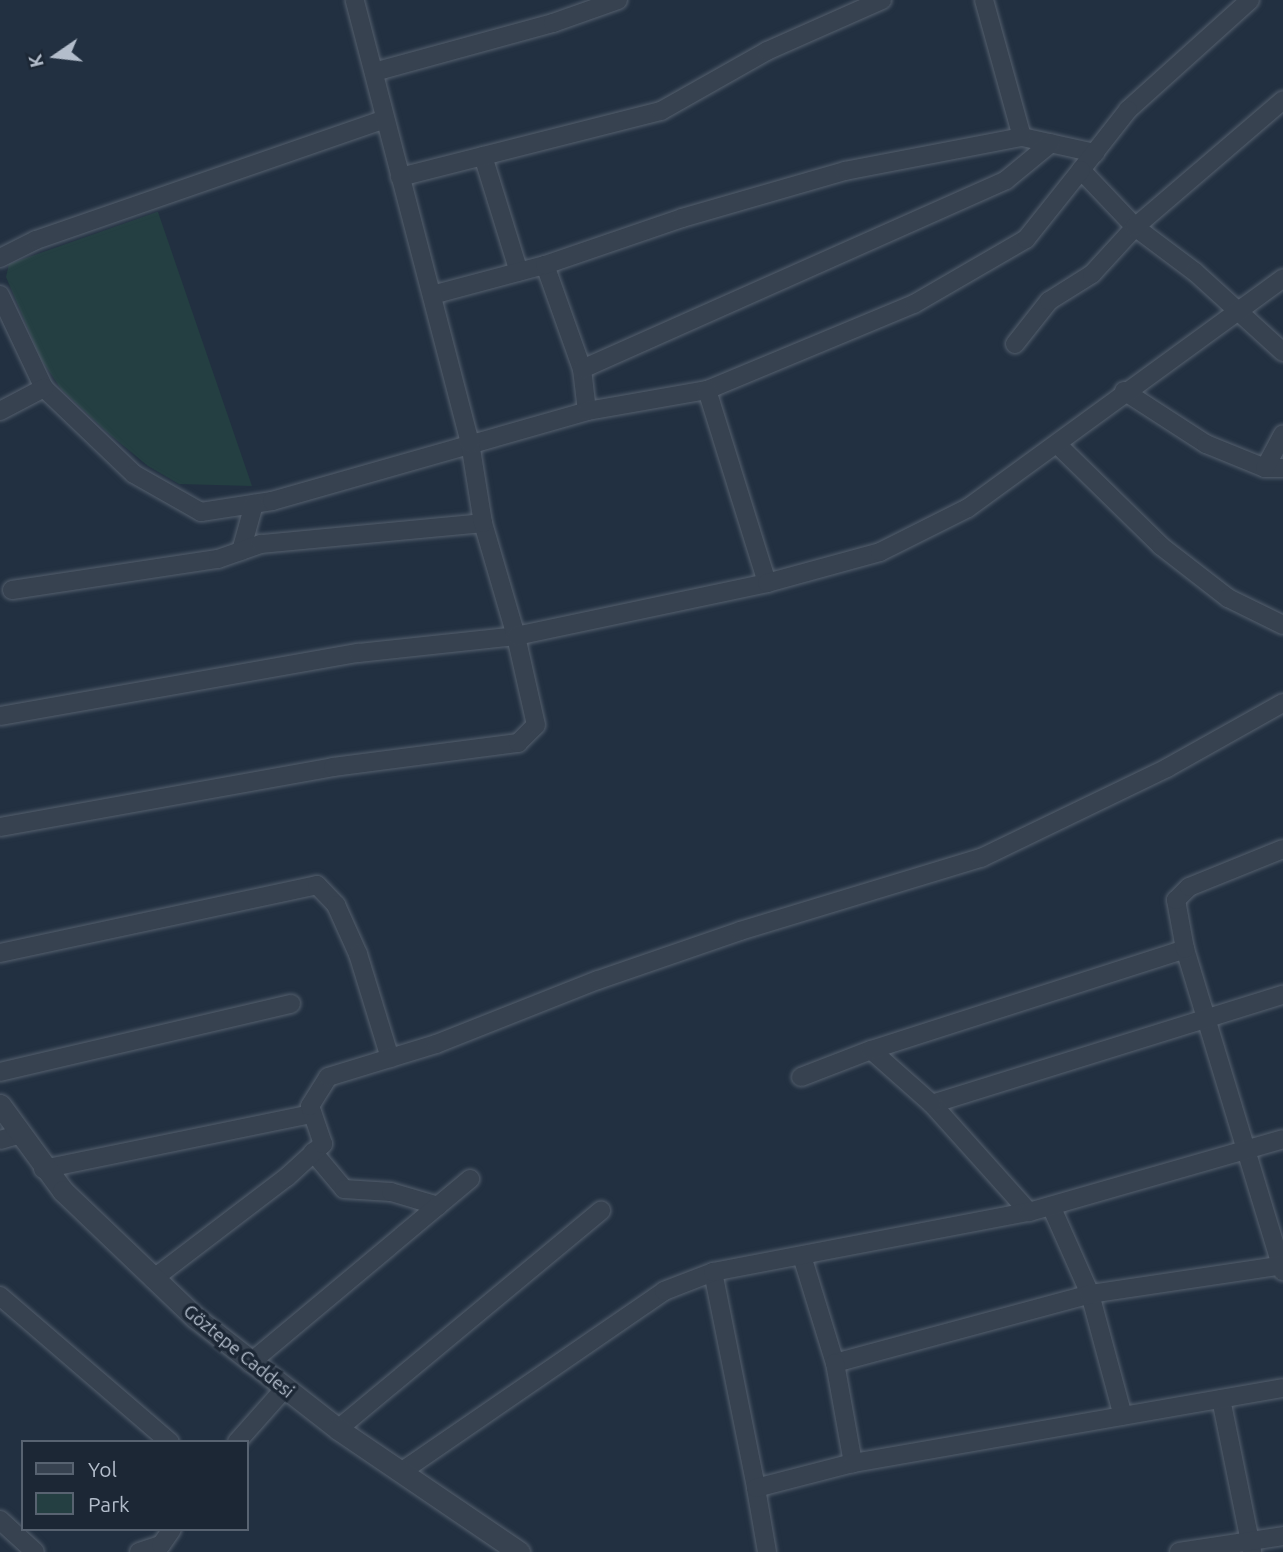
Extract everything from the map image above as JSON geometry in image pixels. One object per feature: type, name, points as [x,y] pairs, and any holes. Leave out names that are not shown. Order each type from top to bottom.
[{"type":"street","points":[[0,827],[333,767],[518,743],[536,725],[516,636],[483,523],[470,443],[355,0]]},
{"type":"street","points":[[374,72],[553,23],[618,0]]},
{"type":"street","points":[[400,177],[661,111],[778,45],[882,0]]},
{"type":"street","points":[[984,0],[1022,137]]},
{"type":"street","points":[[0,295],[44,388],[134,474],[201,512],[254,504],[587,411],[707,390],[914,304],[1026,239],[1128,110],[1250,0]]},
{"type":"street","points":[[1015,344],[1049,301],[1093,274],[1135,227],[1283,100]]},
{"type":"street","points":[[0,258],[36,240],[385,119]]},
{"type":"street","points":[[432,295],[545,265],[682,218],[845,171],[1022,137],[1095,153]]},
{"type":"street","points":[[582,369],[1006,180],[1051,143]]},
{"type":"street","points":[[483,156],[519,272]]},
{"type":"street","points":[[1081,170],[1135,227],[1195,272],[1234,312],[1283,352]]},
{"type":"street","points":[[545,265],[582,369],[587,411]]},
{"type":"street","points":[[0,716],[358,653],[516,636],[767,583],[880,552],[968,508],[1057,444],[1124,391],[1283,278]]},
{"type":"street","points":[[0,411],[44,388]]},
{"type":"street","points":[[707,390],[767,583]]},
{"type":"street","points":[[1124,391],[1206,444],[1274,468],[1283,434]]},
{"type":"street","points":[[1057,444],[1161,546],[1228,597],[1283,625]]},
{"type":"street","points":[[241,551],[254,504]]},
{"type":"street","points":[[12,590],[218,559],[261,544],[346,533],[483,523]]},
{"type":"street","points":[[153,1279],[323,1144],[310,1106],[328,1077],[390,1058],[597,980],[981,858],[1167,768],[1283,703]]},
{"type":"street","points":[[835,1363],[1090,1294],[1283,1267],[1185,949],[1176,900],[1189,887],[1283,849]]},
{"type":"street","points":[[0,953],[317,885],[336,905],[358,954],[390,1058]]},
{"type":"street","points":[[801,1077],[871,1050],[1185,949]]},
{"type":"street","points":[[932,1104],[1283,995]]},
{"type":"street","points":[[0,1072],[291,1004]]},
{"type":"street","points":[[871,1050],[932,1104],[1029,1212]]},
{"type":"street","name":"Göztepe Caddesi","points":[[0,1105],[9,1138],[153,1279],[250,1363],[338,1429],[519,1552]]},
{"type":"street","points":[[43,1170],[312,1114]]},
{"type":"street","points":[[401,1472],[664,1291],[713,1272],[1029,1212],[1283,1139]]},
{"type":"street","points":[[313,1152],[344,1189],[391,1192],[438,1206]]},
{"type":"street","points":[[250,1363],[470,1179]]},
{"type":"street","points":[[1051,1206],[1090,1294],[1123,1416]]},
{"type":"street","points":[[338,1429],[601,1211]]},
{"type":"street","points":[[802,1256],[835,1363],[853,1463]]},
{"type":"street","points":[[713,1272],[768,1552]]},
{"type":"street","points":[[0,1296],[168,1440]]},
{"type":"street","points":[[756,1488],[853,1463],[1283,1388]]},
{"type":"street","points":[[239,1440],[284,1389]]},
{"type":"street","points":[[1221,1399],[1251,1547]]},
{"type":"street","points":[[0,1520],[35,1552]]},
{"type":"street","points":[[139,1552],[161,1545],[171,1531]]},
{"type":"street","points":[[1179,1552],[1251,1547],[1283,1536]]},
{"type":"green space","points":[[158,212],[252,486],[179,484],[148,466],[108,433],[61,389],[41,359],[6,277],[9,264]]}]
